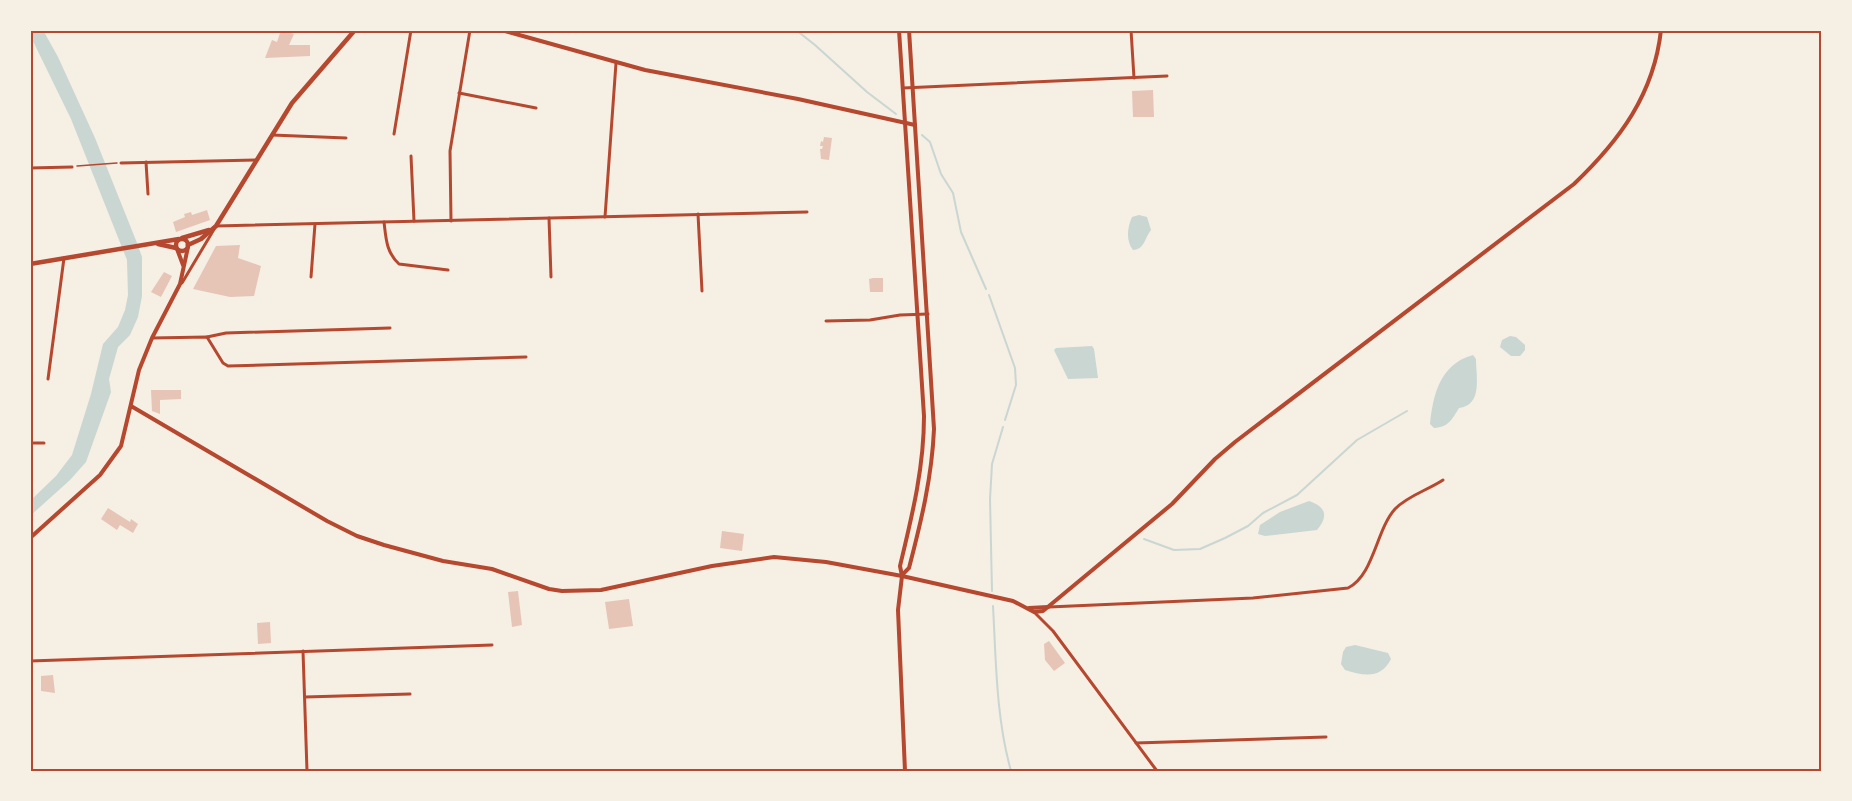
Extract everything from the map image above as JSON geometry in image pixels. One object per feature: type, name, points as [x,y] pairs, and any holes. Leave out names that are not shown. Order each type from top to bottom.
[{"type":"main road","points":[[152,243],[183,251],[216,226],[296,98],[355,30]]},
{"type":"main road","points":[[30,264],[180,239],[200,234],[216,226]]},
{"type":"main road","points":[[180,239],[187,241],[188,246]]},
{"type":"main road","points":[[177,248],[176,243],[180,239]]},
{"type":"street","points":[[394,134],[411,30]]},
{"type":"street","points":[[451,220],[450,151],[470,30]]},
{"type":"street","points":[[502,30],[616,63],[915,125]]},
{"type":"street","points":[[899,30],[924,416],[920,472],[900,566],[902,576],[898,610],[905,771]]},
{"type":"street","points":[[902,576],[909,568],[925,505],[932,460],[934,416],[909,30]]},
{"type":"street","points":[[1131,30],[1134,78]]},
{"type":"street","points":[[1034,612],[1043,612],[1172,504],[1226,450],[1574,184],[1609,147],[1641,102],[1650,82],[1661,30]]},
{"type":"street","points":[[604,217],[616,63]]},
{"type":"street","points":[[903,88],[1167,76]]},
{"type":"street","points":[[459,93],[536,108]]},
{"type":"street","points":[[272,135],[346,138]]},
{"type":"street","points":[[411,156],[414,221]]},
{"type":"street","points":[[121,163],[257,160]]},
{"type":"street","points":[[146,162],[147,194]]},
{"type":"street","points":[[30,168],[72,167]]},
{"type":"street","points":[[911,209],[921,209]]},
{"type":"street","points":[[30,538],[106,468],[121,446],[139,370],[152,338],[216,226],[807,212]]},
{"type":"street","points":[[698,214],[702,291]]},
{"type":"street","points":[[549,218],[550,277]]},
{"type":"street","points":[[384,222],[387,248],[399,264],[448,270]]},
{"type":"street","points":[[311,277],[315,224]]},
{"type":"street","points":[[178,290],[188,246]]},
{"type":"street","points":[[177,248],[184,267]]},
{"type":"street","points":[[48,380],[64,258]]},
{"type":"street","points":[[826,321],[870,320],[928,314]]},
{"type":"street","points":[[152,338],[207,337],[226,333],[390,328]]},
{"type":"street","points":[[207,337],[223,363],[228,366],[526,357]]},
{"type":"street","points":[[131,406],[327,521],[357,536],[428,558],[492,569],[549,589],[572,592],[601,590],[712,566],[774,557],[826,562],[902,576],[1013,601],[1029,608],[1053,631],[1157,771]]},
{"type":"street","points":[[924,416],[934,416]]},
{"type":"street","points":[[30,443],[44,443]]},
{"type":"street","points":[[1029,608],[1252,598],[1348,588],[1362,576],[1396,508],[1443,480]]},
{"type":"street","points":[[30,661],[492,645]]},
{"type":"street","points":[[303,651],[307,771]]},
{"type":"street","points":[[305,697],[410,694]]},
{"type":"street","points":[[1136,743],[1326,737]]},
{"type":"path","points":[[72,167],[121,163]]},
{"type":"shaded area","points":[[30,30],[43,30],[58,57],[95,138],[142,257],[142,296],[138,317],[130,335],[118,347],[109,379],[111,392],[86,462],[70,480],[30,516],[30,501],[56,476],[72,455],[91,394],[103,344],[118,327],[128,295],[127,260],[71,119],[30,35]]},
{"type":"shaded area","points":[[1139,215],[1147,217],[1151,230],[1142,246],[1133,250],[1128,239],[1128,230],[1132,217]]},
{"type":"shaded area","points":[[1510,336],[1516,337],[1525,345],[1525,350],[1520,356],[1511,356],[1500,347],[1502,340]]},
{"type":"shaded area","points":[[1092,346],[1098,378],[1068,379],[1054,350]]},
{"type":"shaded area","points":[[1473,355],[1476,359],[1477,374],[1475,396],[1472,402],[1459,408],[1447,424],[1434,428],[1430,424],[1431,413],[1440,382],[1453,366]]},
{"type":"shaded area","points":[[1309,501],[1319,506],[1324,513],[1323,521],[1317,530],[1265,536],[1258,534],[1260,525],[1280,512]]},
{"type":"shaded area","points":[[1355,645],[1388,653],[1391,659],[1377,673],[1359,674],[1345,670],[1341,664],[1343,652],[1346,647]]},
{"type":"building","points":[[281,30],[294,34],[289,45],[310,45],[310,56],[265,58],[272,40],[277,42]]},
{"type":"building","points":[[1153,90],[1154,117],[1133,117],[1132,91]]},
{"type":"building","points":[[824,137],[832,138],[829,160],[821,159],[820,149],[823,146],[820,146]]},
{"type":"building","points":[[207,210],[210,220],[176,232],[173,222],[185,217],[184,214],[191,212],[192,215]]},
{"type":"building","points":[[240,245],[238,258],[261,266],[254,296],[230,297],[193,289],[216,246]]},
{"type":"building","points":[[164,272],[172,276],[161,297],[151,292]]},
{"type":"building","points":[[883,278],[883,292],[870,292],[869,279]]},
{"type":"building","points":[[151,390],[181,390],[181,399],[160,400],[160,414],[152,411]]},
{"type":"building","points":[[108,508],[130,522],[131,519],[138,524],[133,533],[120,525],[117,530],[101,519]]},
{"type":"building","points":[[722,531],[744,534],[742,551],[720,548]]},
{"type":"building","points":[[518,591],[522,625],[512,627],[508,592]]},
{"type":"building","points":[[629,599],[633,626],[609,629],[605,602]]},
{"type":"building","points":[[270,622],[271,643],[258,644],[257,623]]},
{"type":"building","points":[[1049,641],[1065,663],[1054,671],[1045,660],[1044,644]]},
{"type":"building","points":[[53,675],[55,693],[41,691],[41,676]]},
{"type":"waterway","points":[[796,30],[867,92],[896,114]]},
{"type":"waterway","points":[[922,135],[930,142],[941,174],[953,193],[961,232],[986,289]]},
{"type":"waterway","points":[[989,295],[1015,368],[1016,385],[1005,420]]},
{"type":"waterway","points":[[1144,539],[1174,550],[1200,549],[1225,538],[1248,526],[1263,513],[1297,495],[1357,440],[1407,411]]},
{"type":"waterway","points":[[992,591],[990,499],[992,464],[1003,427]]},
{"type":"waterway","points":[[993,606],[1002,730],[1011,771]]}]
